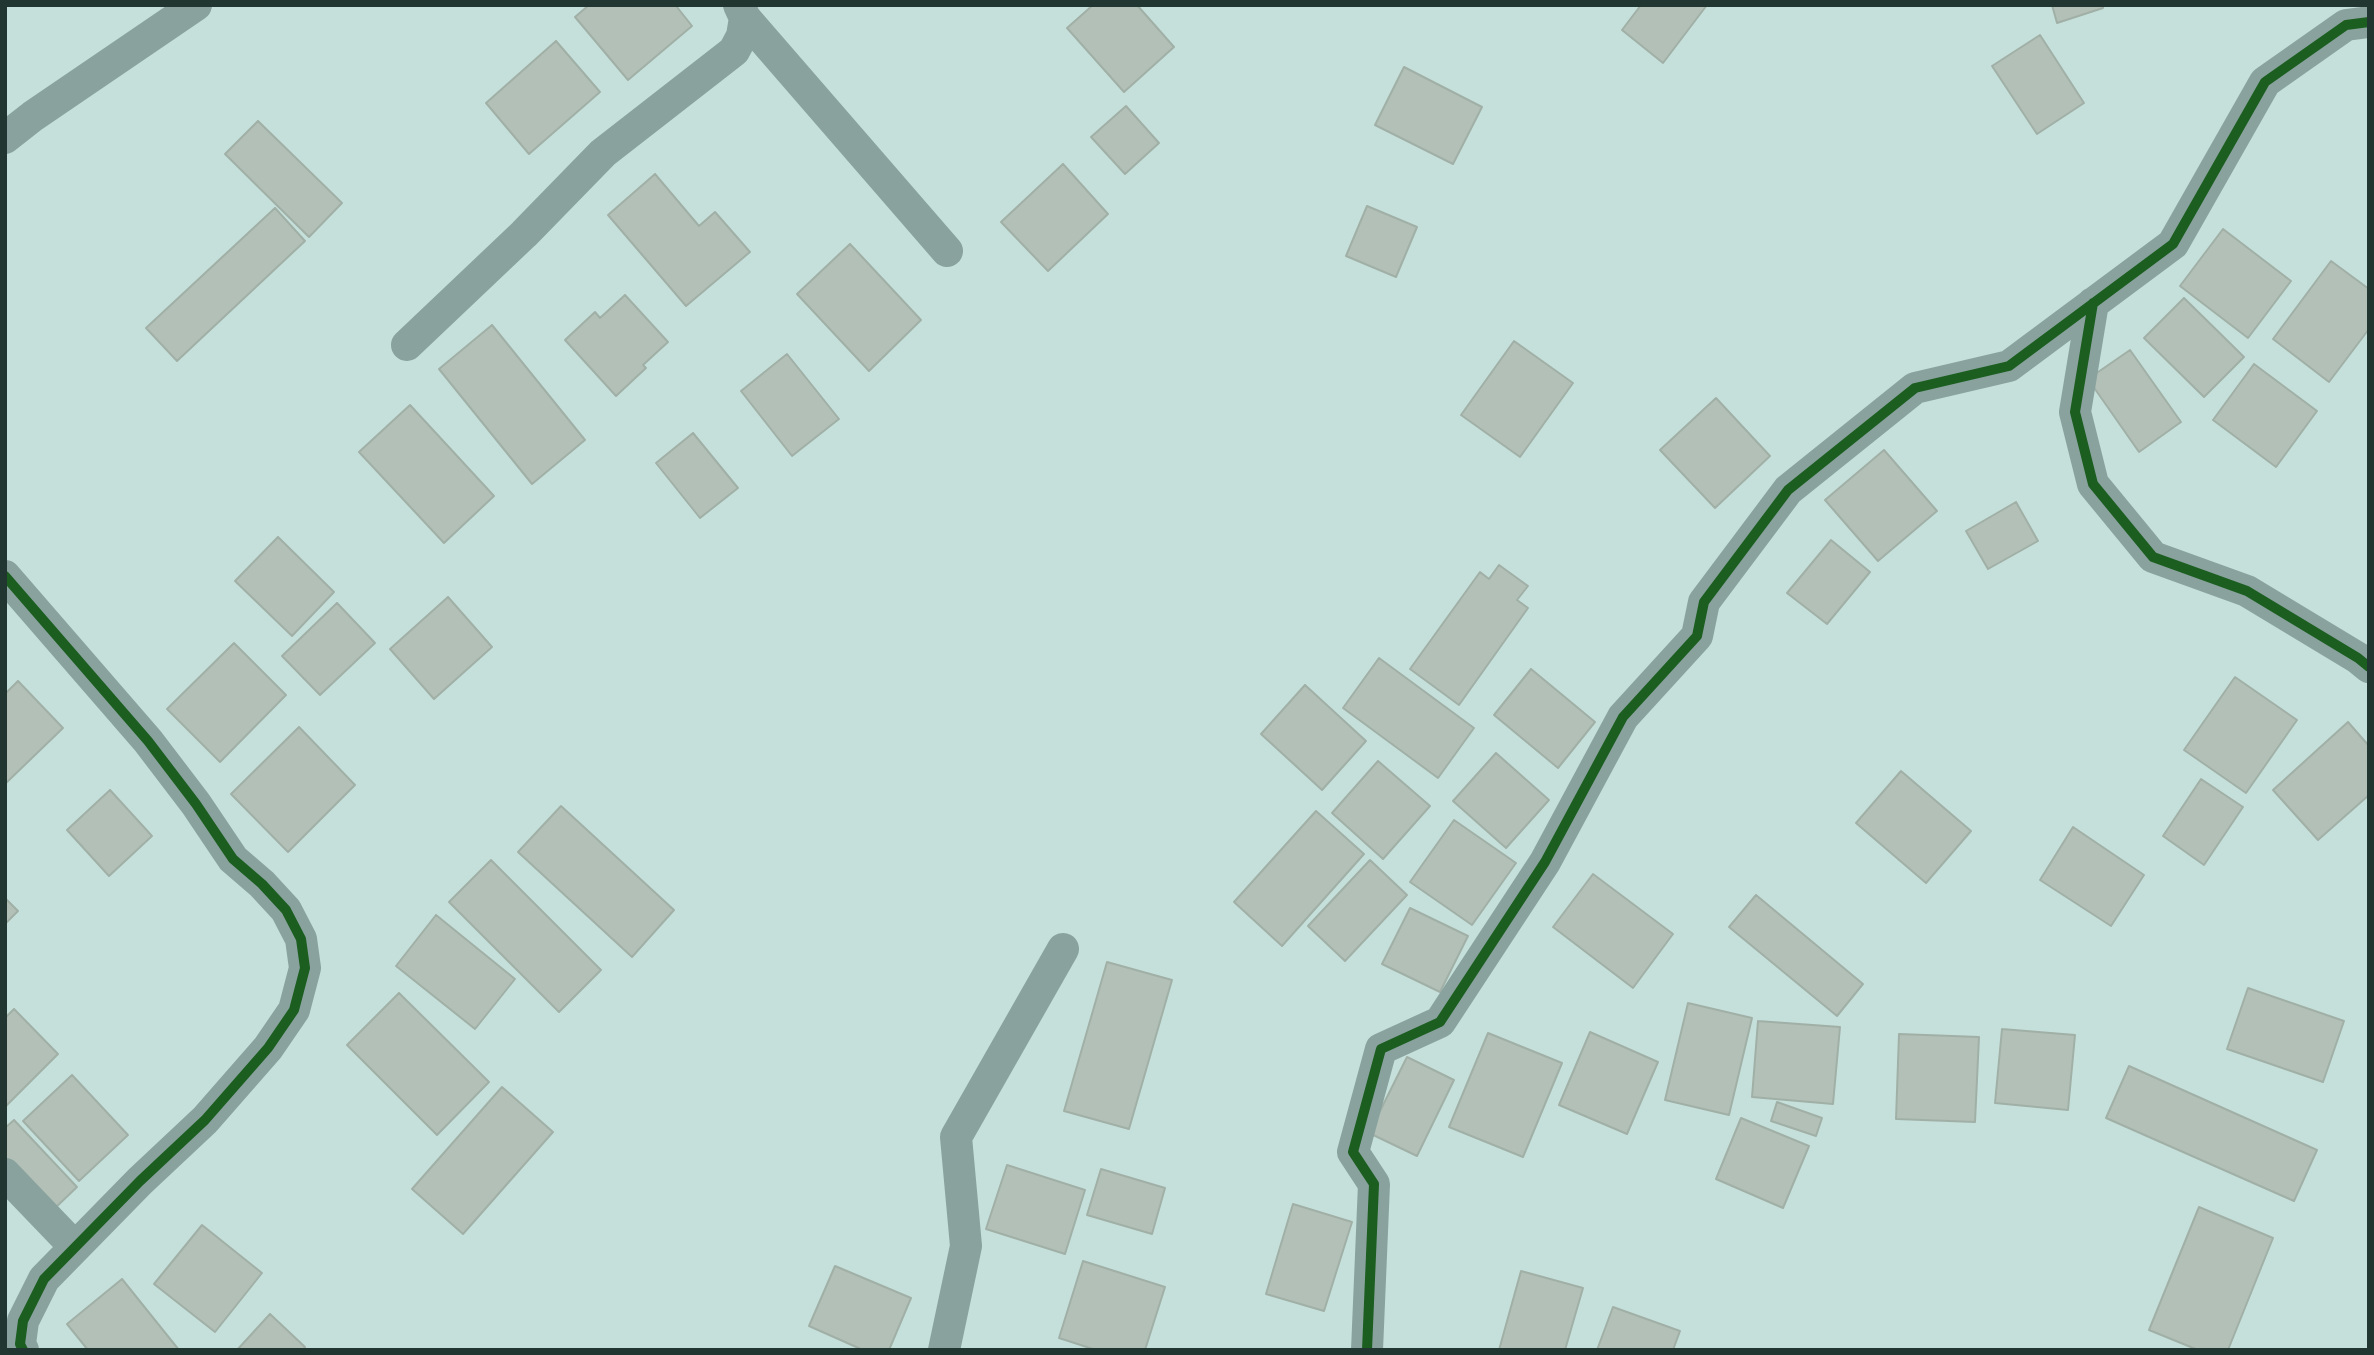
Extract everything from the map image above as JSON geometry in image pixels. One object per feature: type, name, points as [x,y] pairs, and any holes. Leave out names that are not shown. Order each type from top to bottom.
[{"type":"street","points":[[5,138],[190,7]]},
{"type":"street","points":[[742,12],[947,251]]},
{"type":"street","points":[[407,345],[524,234],[603,153],[734,51],[741,36],[742,12]]},
{"type":"street","points":[[1367,1350],[1374,1184],[1353,1152],[1381,1049],[1440,1022],[1545,862],[1623,718],[1698,636],[1704,602],[1788,490],[1915,388],[2009,366],[2173,244],[2265,82],[2346,25],[2369,22]]},
{"type":"street","points":[[2093,303],[2075,412],[2093,484],[2153,557],[2247,591],[2369,667]]},
{"type":"street","points":[[5,576],[148,741],[196,804],[233,859],[286,910],[301,939],[305,968],[294,1010],[268,1048],[205,1120],[74,1246],[44,1279],[23,1321],[20,1344],[23,1350]]},
{"type":"street","points":[[944,1350],[966,1246],[956,1136],[1063,949]]},
{"type":"street","points":[[5,1174],[74,1246]]},
{"type":"building","points":[[589,5],[679,5],[677,7],[692,26],[628,80],[575,17]]},
{"type":"building","points":[[1093,5],[1137,5],[1174,47],[1124,92],[1067,28]]},
{"type":"building","points":[[1641,5],[1707,5],[1663,63],[1622,30]]},
{"type":"building","points":[[2052,5],[2103,5],[2103,8],[2057,23]]},
{"type":"building","points":[[2040,35],[2084,103],[2037,134],[1992,66]]},
{"type":"building","points":[[556,41],[600,92],[529,154],[486,103]]},
{"type":"building","points":[[1404,67],[1482,107],[1453,164],[1375,125]]},
{"type":"building","points":[[1126,106],[1159,143],[1125,174],[1091,137]]},
{"type":"building","points":[[258,121],[342,203],[309,237],[225,154]]},
{"type":"building","points":[[1063,164],[1108,214],[1048,271],[1001,222]]},
{"type":"building","points":[[655,174],[699,226],[715,212],[750,252],[686,306],[608,215]]},
{"type":"building","points":[[1367,206],[1417,227],[1396,277],[1346,256]]},
{"type":"building","points":[[275,208],[305,241],[177,361],[146,328]]},
{"type":"building","points":[[2223,229],[2291,281],[2248,338],[2180,286]]},
{"type":"building","points":[[850,244],[921,320],[869,371],[797,294]]},
{"type":"building","points":[[2331,261],[2369,289],[2369,329],[2329,382],[2273,339]]},
{"type":"building","points":[[625,295],[668,342],[643,365],[646,368],[616,396],[565,340],[595,312],[600,318]]},
{"type":"building","points":[[2184,298],[2244,357],[2204,397],[2144,338]]},
{"type":"building","points":[[492,325],[585,440],[532,484],[439,369]]},
{"type":"building","points":[[1514,341],[1573,383],[1520,457],[1461,415]]},
{"type":"building","points":[[2130,350],[2181,422],[2139,452],[2088,379]]},
{"type":"building","points":[[787,354],[839,419],[792,456],[741,391]]},
{"type":"building","points":[[2254,364],[2317,411],[2276,467],[2213,420]]},
{"type":"building","points":[[1716,398],[1770,456],[1715,508],[1660,450]]},
{"type":"building","points":[[410,405],[494,496],[444,543],[359,452]]},
{"type":"building","points":[[693,433],[738,488],[700,518],[656,463]]},
{"type":"building","points":[[1884,450],[1937,511],[1878,561],[1825,500]]},
{"type":"building","points":[[2016,502],[2038,541],[1988,569],[1966,531]]},
{"type":"building","points":[[278,537],[334,592],[292,636],[235,581]]},
{"type":"building","points":[[1831,540],[1870,572],[1827,624],[1787,593]]},
{"type":"building","points":[[1499,565],[1528,586],[1517,600],[1528,608],[1459,705],[1410,669],[1480,572],[1489,579]]},
{"type":"building","points":[[448,597],[492,647],[434,699],[390,649]]},
{"type":"building","points":[[337,603],[375,643],[320,695],[282,656]]},
{"type":"building","points":[[234,643],[286,695],[220,762],[167,709]]},
{"type":"building","points":[[1379,658],[1474,728],[1438,778],[1343,708]]},
{"type":"building","points":[[1531,669],[1595,722],[1558,768],[1494,715]]},
{"type":"building","points":[[2235,677],[2297,720],[2246,793],[2184,750]]},
{"type":"building","points":[[18,681],[63,728],[5,784],[5,694]]},
{"type":"building","points":[[1305,685],[1366,741],[1322,790],[1261,734]]},
{"type":"building","points":[[2348,722],[2369,746],[2369,795],[2318,840],[2273,790]]},
{"type":"building","points":[[299,727],[355,785],[288,852],[231,794]]},
{"type":"building","points":[[1496,753],[1549,800],[1506,848],[1453,801]]},
{"type":"building","points":[[1378,761],[1430,806],[1383,859],[1332,813]]},
{"type":"building","points":[[1901,771],[1971,831],[1926,883],[1856,823]]},
{"type":"building","points":[[2201,779],[2243,807],[2204,865],[2163,836]]},
{"type":"building","points":[[110,790],[152,836],[109,876],[67,830]]},
{"type":"building","points":[[561,806],[674,910],[632,957],[518,852]]},
{"type":"building","points":[[1316,811],[1364,854],[1282,946],[1234,902]]},
{"type":"building","points":[[1454,820],[1516,863],[1472,925],[1410,882]]},
{"type":"building","points":[[2073,827],[2144,875],[2111,926],[2040,880]]},
{"type":"building","points":[[491,860],[601,970],[559,1012],[449,902]]},
{"type":"building","points":[[1370,860],[1407,895],[1345,961],[1308,926]]},
{"type":"building","points":[[1593,874],[1673,934],[1633,988],[1553,927]]},
{"type":"building","points":[[1756,895],[1863,984],[1837,1016],[1729,927]]},
{"type":"building","points":[[5,898],[18,911],[5,924]]},
{"type":"building","points":[[1410,908],[1468,936],[1440,992],[1382,964]]},
{"type":"building","points":[[436,915],[515,979],[475,1029],[396,966]]},
{"type":"building","points":[[1107,962],[1172,980],[1129,1129],[1064,1111]]},
{"type":"building","points":[[2248,988],[2344,1021],[2323,1082],[2227,1049]]},
{"type":"building","points":[[399,993],[489,1082],[437,1135],[347,1045]]},
{"type":"building","points":[[1688,1003],[1752,1018],[1729,1115],[1665,1100]]},
{"type":"building","points":[[14,1009],[58,1054],[6,1106],[5,1018]]},
{"type":"building","points":[[1758,1021],[1840,1027],[1833,1104],[1752,1097]]},
{"type":"building","points":[[2002,1029],[2075,1035],[2068,1110],[1995,1103]]},
{"type":"building","points":[[1590,1032],[1658,1062],[1627,1134],[1559,1105]]},
{"type":"building","points":[[1488,1033],[1562,1063],[1523,1157],[1449,1127]]},
{"type":"building","points":[[1899,1034],[1979,1037],[1975,1122],[1896,1119]]},
{"type":"building","points":[[1407,1057],[1454,1080],[1417,1156],[1369,1133]]},
{"type":"building","points":[[2129,1066],[2317,1150],[2294,1201],[2106,1118]]},
{"type":"building","points":[[72,1075],[128,1135],[79,1181],[23,1121]]},
{"type":"building","points":[[502,1087],[553,1132],[463,1234],[412,1189]]},
{"type":"building","points":[[1777,1102],[1822,1118],[1816,1136],[1771,1121]]},
{"type":"building","points":[[1741,1118],[1809,1146],[1783,1208],[1716,1179]]},
{"type":"building","points":[[14,1120],[77,1187],[53,1210],[5,1160],[5,1128]]},
{"type":"building","points":[[1007,1165],[1085,1190],[1065,1254],[986,1229]]},
{"type":"building","points":[[1101,1169],[1165,1188],[1152,1234],[1087,1215]]},
{"type":"building","points":[[1293,1204],[1352,1222],[1324,1311],[1266,1294]]},
{"type":"building","points":[[2199,1207],[2273,1238],[2228,1350],[2198,1350],[2149,1330]]},
{"type":"building","points":[[202,1225],[262,1273],[215,1332],[154,1284]]},
{"type":"building","points":[[1083,1261],[1165,1287],[1145,1350],[1096,1350],[1059,1338]]},
{"type":"building","points":[[835,1266],[911,1298],[889,1350],[863,1350],[809,1326]]},
{"type":"building","points":[[1521,1271],[1583,1288],[1565,1350],[1499,1350]]},
{"type":"building","points":[[122,1279],[179,1350],[88,1350],[67,1324]]},
{"type":"building","points":[[1613,1307],[1680,1331],[1673,1350],[1597,1350]]},
{"type":"building","points":[[270,1314],[305,1347],[303,1350],[237,1350]]},
{"type":"cycle path","points":[[1367,1350],[1374,1184],[1353,1152],[1381,1049],[1440,1022],[1545,862],[1623,717],[1697,636],[1704,602],[1788,490],[1915,388],[2009,366],[2173,244],[2265,82],[2346,25],[2369,22]]},
{"type":"cycle path","points":[[2093,303],[2075,412],[2093,484],[2153,557],[2247,591],[2369,667]]},
{"type":"cycle path","points":[[5,576],[148,741],[196,804],[233,859],[286,910],[301,939],[305,968],[294,1010],[268,1048],[205,1120],[140,1181],[44,1279],[23,1321],[20,1344],[23,1350]]}]
